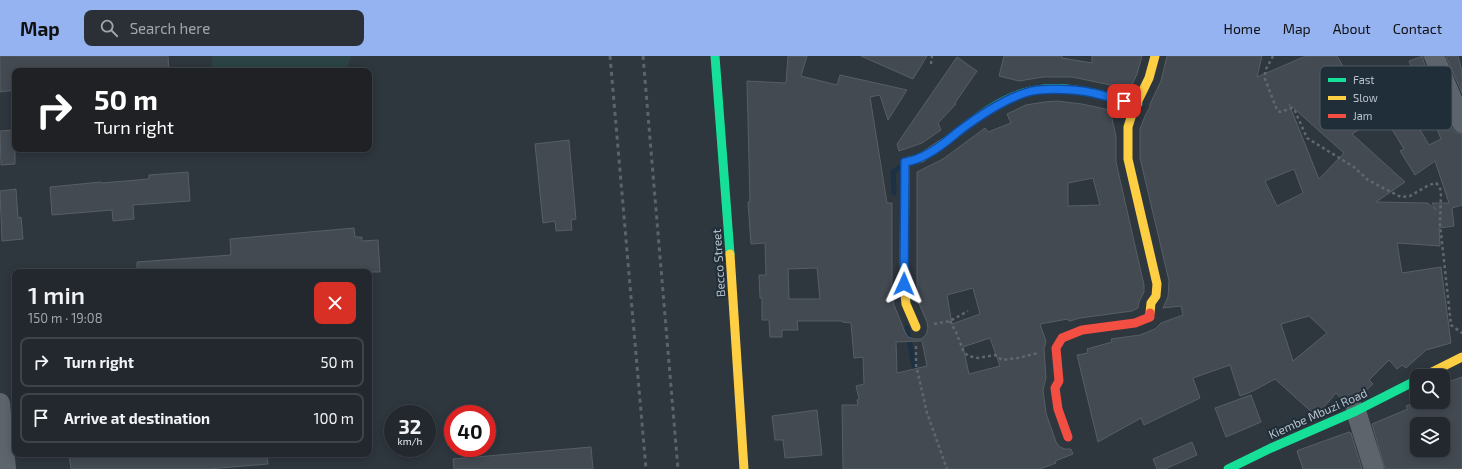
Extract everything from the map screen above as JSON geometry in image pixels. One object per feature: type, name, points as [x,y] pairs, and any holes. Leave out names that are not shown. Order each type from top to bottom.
[{"type":"street","name":"Becco Street","points":[[715,56],[728,215],[744,469]]},
{"type":"street","points":[[1068,436],[1058,409],[1055,388],[1059,381],[1056,348],[1062,338],[1082,330],[1135,323],[1150,317],[1151,303],[1156,296],[1157,284],[1128,159],[1128,127],[1133,111],[1138,104],[1149,78],[1155,56]]},
{"type":"street","points":[[1434,56],[1438,66]]},
{"type":"street","points":[[916,327],[906,304],[904,284],[905,162],[912,161],[940,147],[977,117],[1016,96],[1029,91],[1082,91],[1138,104]]},
{"type":"street","points":[[1452,99],[1462,123]]},
{"type":"street","points":[[1438,369],[1462,357]]},
{"type":"street","name":"Kiembe Mbuzi Road","points":[[1228,469],[1271,448],[1356,411],[1410,384]]},
{"type":"street","points":[[0,403],[6,469]]},
{"type":"street","points":[[1356,411],[1374,469]]},
{"type":"path","points":[[931,64],[932,56]]},
{"type":"path","points":[[1273,56],[1265,71],[1265,79],[1277,110],[1280,112],[1292,108],[1295,111],[1307,138],[1354,167],[1368,180],[1401,197],[1410,196],[1429,184],[1436,183],[1439,186],[1442,196],[1440,224],[1451,325],[1462,333]]},
{"type":"path","points":[[947,469],[928,413],[916,365],[916,327],[950,321],[968,310]]},
{"type":"path","points":[[950,321],[963,350],[968,356],[978,358],[995,355],[1002,360],[1036,354],[1062,338]]},
{"type":"green space","points":[[212,56],[352,56],[346,68],[212,68]]},
{"type":"building","points":[[0,56],[168,56],[169,68],[12,68],[12,90],[0,92]]},
{"type":"building","points":[[788,56],[807,56],[801,76],[837,85],[840,75],[907,90],[888,120],[880,95],[870,97],[887,203],[892,203],[892,284],[894,305],[905,332],[908,337],[914,339],[921,339],[926,335],[928,328],[918,301],[917,172],[943,159],[985,128],[988,132],[1011,123],[1007,114],[1026,105],[1057,101],[1082,104],[1110,110],[1116,136],[1116,162],[1144,285],[1144,292],[1138,308],[1132,311],[1080,318],[1070,321],[1068,319],[1040,324],[1046,341],[1044,349],[1046,378],[1043,390],[1046,413],[1056,442],[1060,447],[1071,449],[1073,454],[1040,469],[843,469],[842,405],[858,405],[857,400],[859,399],[856,386],[864,384],[863,357],[854,358],[851,323],[842,321],[797,321],[798,330],[782,330],[782,337],[770,337],[769,320],[762,320],[762,298],[760,298],[759,275],[766,275],[765,243],[751,244],[748,202],[750,202],[747,81],[786,83]],"holes":[[[1093,178],[1100,205],[1068,206],[1068,183]],[[817,268],[820,299],[789,299],[788,269]],[[973,288],[980,314],[952,324],[947,295]],[[990,338],[1000,366],[969,374],[963,347]],[[922,341],[927,366],[897,373],[896,342]]]},
{"type":"building","points":[[861,56],[927,56],[913,79]]},
{"type":"building","points":[[1004,56],[1062,56],[1062,58],[1092,63],[1092,56],[1142,56],[1137,74],[1130,89],[1072,77],[1043,77],[1019,81],[999,76]]},
{"type":"building","points":[[1167,56],[1262,56],[1257,77],[1306,56],[1337,56],[1343,66],[1320,66],[1320,130],[1358,130],[1352,134],[1405,182],[1376,202],[1428,203],[1436,210],[1432,203],[1449,203],[1435,161],[1415,175],[1400,151],[1404,149],[1392,130],[1420,130],[1429,145],[1441,139],[1437,130],[1452,130],[1452,128],[1455,132],[1462,134],[1462,205],[1452,208],[1454,226],[1439,228],[1440,246],[1397,243],[1402,273],[1441,267],[1451,343],[1426,350],[1406,368],[1402,365],[1397,369],[1389,360],[1369,380],[1373,384],[1363,393],[1361,390],[1353,398],[1350,395],[1343,401],[1336,393],[1318,414],[1315,415],[1275,379],[1240,396],[1230,365],[1193,378],[1200,398],[1144,425],[1141,418],[1098,442],[1077,355],[1088,353],[1087,349],[1112,342],[1111,339],[1140,335],[1155,329],[1161,323],[1183,315],[1181,306],[1163,308],[1168,297],[1169,281],[1140,158],[1140,129],[1161,81]],"holes":[[[1289,104],[1344,153],[1319,179]],[[1294,169],[1303,193],[1277,206],[1265,181]],[[1309,316],[1327,333],[1293,361],[1281,324]]]},
{"type":"building","points":[[1423,56],[1426,66],[1411,66],[1409,61]]},
{"type":"building","points":[[1446,56],[1458,56],[1462,71],[1462,93],[1452,70],[1452,66],[1450,66]]},
{"type":"building","points":[[957,57],[977,71],[955,103],[956,104],[938,123],[941,130],[922,143],[899,151],[897,144]]},
{"type":"building","points":[[12,130],[12,152],[15,152],[15,164],[1,165],[0,131]]},
{"type":"building","points":[[569,140],[576,219],[571,220],[572,230],[556,231],[555,221],[543,223],[535,144]]},
{"type":"building","points":[[188,172],[190,201],[133,205],[134,219],[113,221],[112,210],[52,215],[50,187],[149,179],[149,175]]},
{"type":"building","points":[[16,189],[18,218],[21,217],[23,239],[2,241],[0,191]]},
{"type":"building","points":[[354,228],[355,237],[362,237],[362,241],[378,240],[380,272],[372,272],[372,269],[137,269],[137,262],[231,255],[230,239]]},
{"type":"building","points":[[1462,377],[1462,469],[1385,469],[1372,424],[1408,409],[1406,406],[1410,405],[1410,409],[1450,409],[1450,381]]},
{"type":"building","points":[[1251,395],[1261,422],[1226,437],[1215,408]]},
{"type":"building","points":[[817,410],[822,455],[785,458],[783,440],[775,440],[772,416]]},
{"type":"building","points":[[1349,432],[1351,433],[1362,469],[1303,469],[1297,451]]},
{"type":"building","points":[[1192,442],[1197,455],[1165,469],[1157,469],[1153,459]]},
{"type":"building","points":[[591,447],[593,469],[454,469],[453,459],[496,457],[496,455]]},
{"type":"building","points":[[69,457],[267,457],[268,464],[208,469],[71,469]]},
{"type":"waterway","points":[[894,193],[893,172],[899,168]]},
{"type":"waterway","points":[[907,328],[916,376]]},
{"type":"railway","points":[[610,56],[646,469]]},
{"type":"railway","points":[[643,56],[678,469]]},
{"type":"traffic: fast","points":[[715,56],[730,254]]},
{"type":"traffic: fast","points":[[945,142],[982,114],[1002,102],[1023,93],[1037,90],[1052,88],[1096,93],[1138,104]]},
{"type":"traffic: fast","points":[[1228,469],[1271,448],[1356,411],[1410,384]]},
{"type":"traffic: slow","points":[[1150,313],[1151,303],[1156,296],[1157,284],[1128,159],[1128,127],[1133,111],[1149,78],[1155,56]]},
{"type":"traffic: slow","points":[[916,327],[906,304],[904,284],[905,162],[921,158],[945,142]]},
{"type":"traffic: slow","points":[[730,254],[744,469]]},
{"type":"traffic: slow","points":[[1438,369],[1462,357]]},
{"type":"traffic: jam","points":[[1068,437],[1058,409],[1055,388],[1059,381],[1056,348],[1062,338],[1082,330],[1135,323],[1150,317],[1150,313]]},
{"type":"route","points":[[904,284],[905,162],[912,161],[940,147],[977,117],[1016,96],[1029,91],[1082,91],[1124,101]]}]
